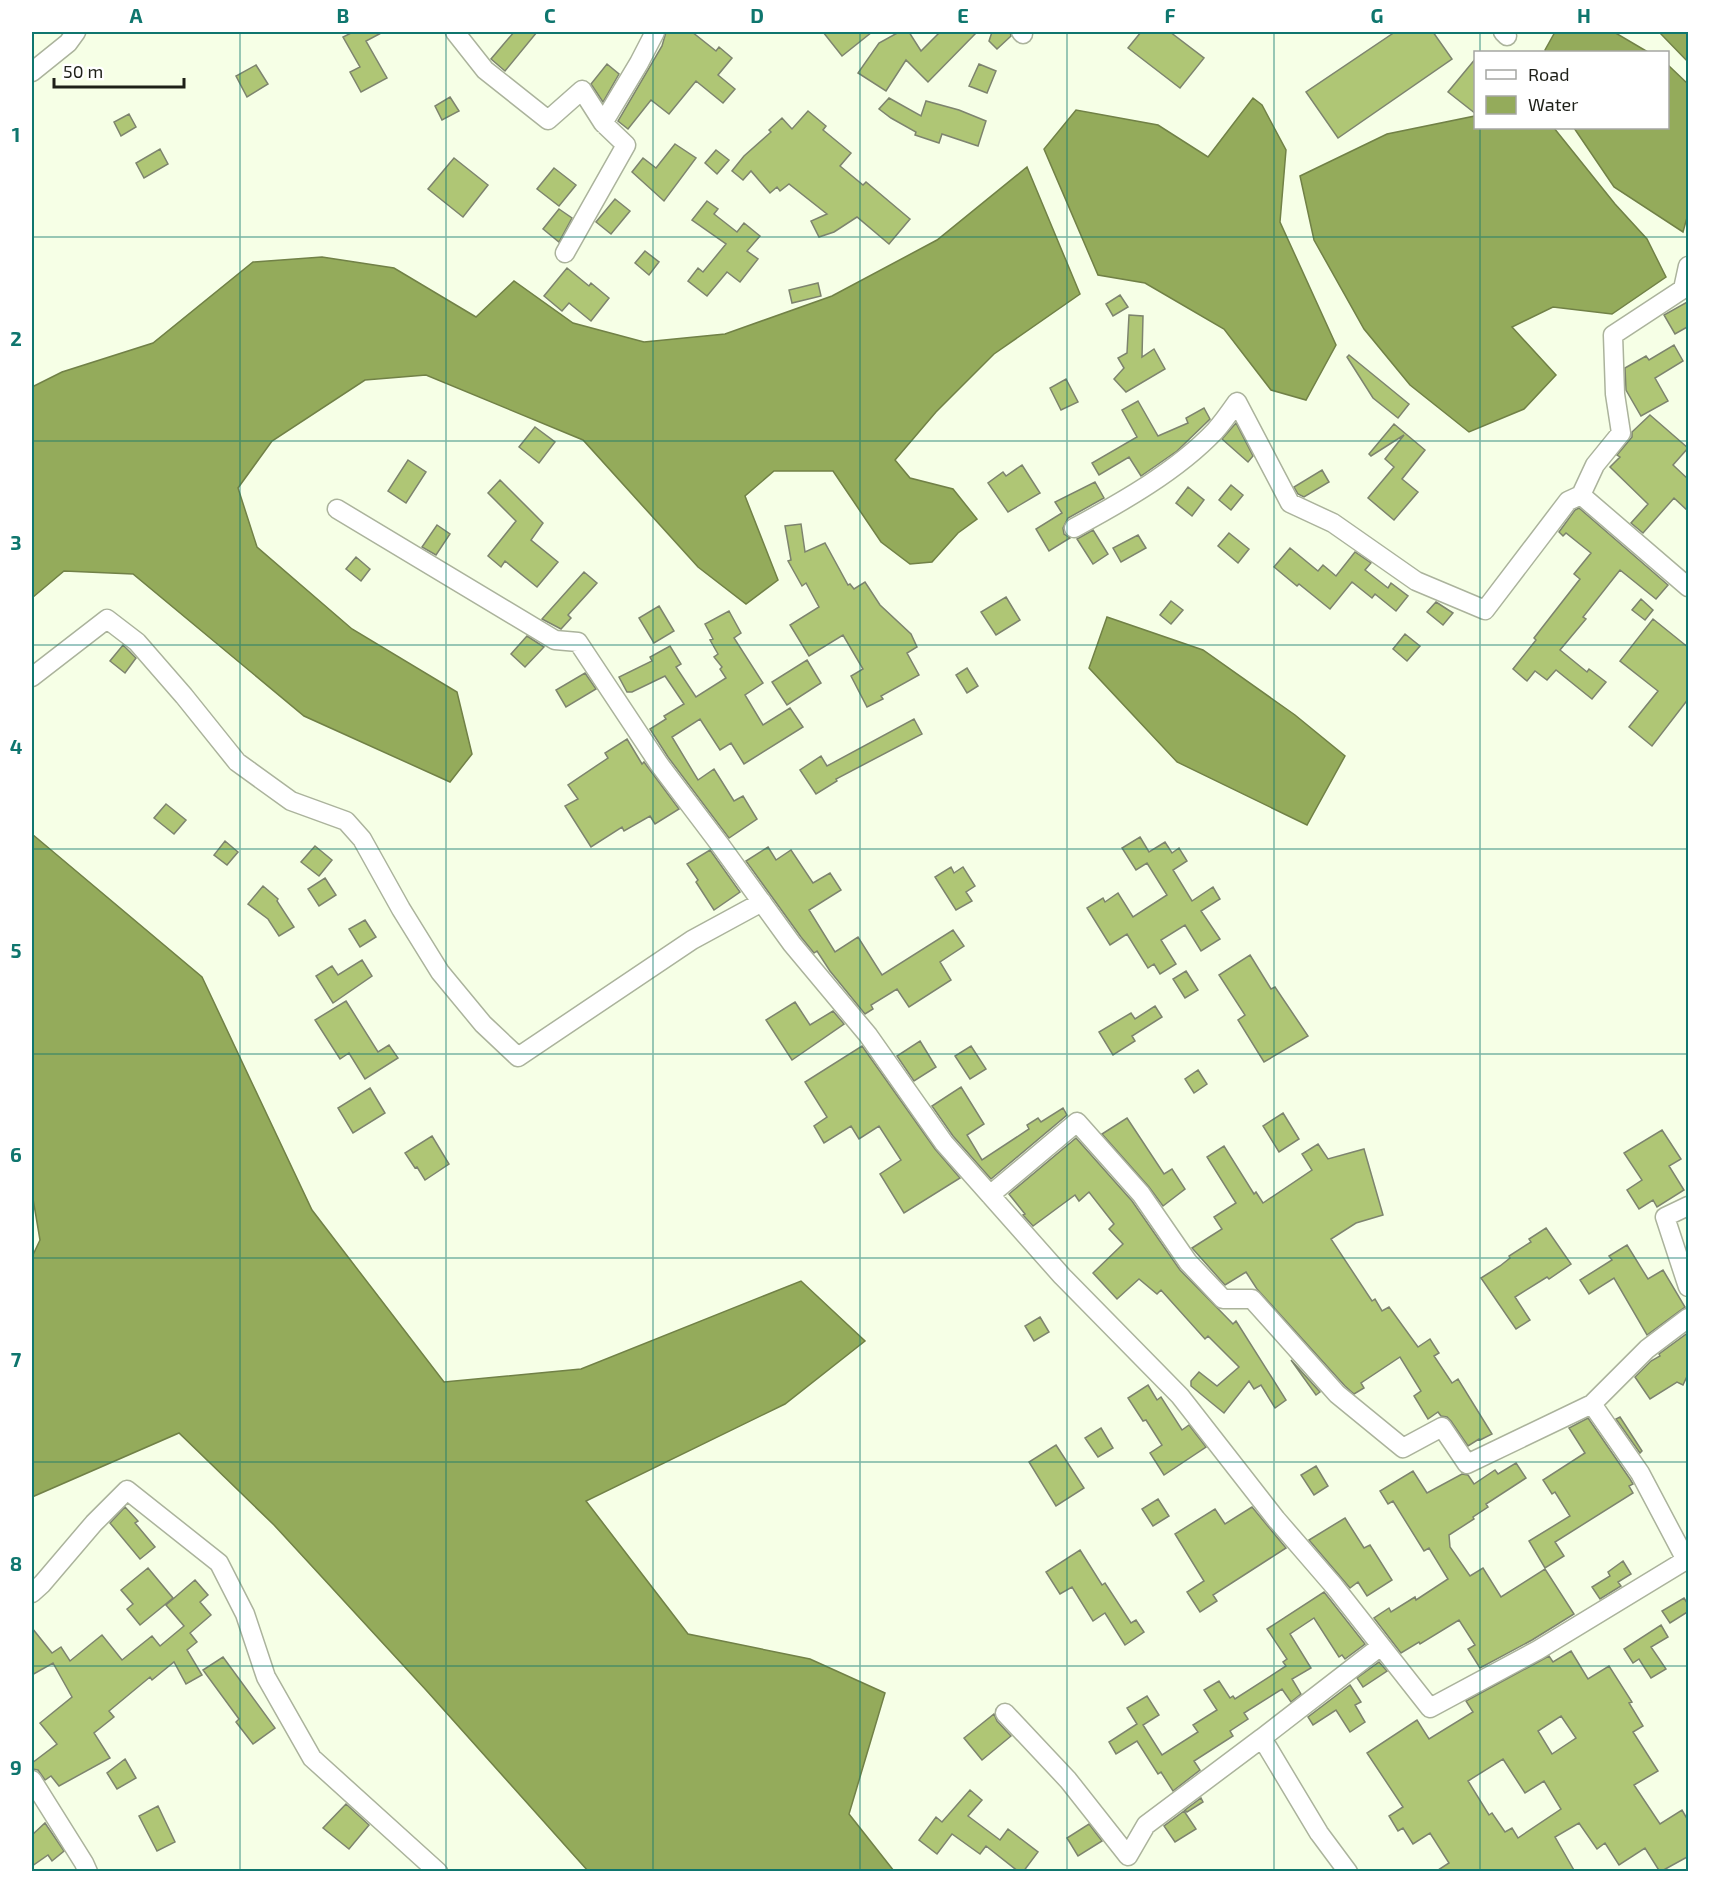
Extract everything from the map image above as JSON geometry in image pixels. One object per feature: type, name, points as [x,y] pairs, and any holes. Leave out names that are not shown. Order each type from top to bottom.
[{"type":"street","points":[[32,72],[68,43],[76,32]]},
{"type":"street","points":[[455,32],[486,70],[548,120],[582,90],[603,123],[626,145],[565,253]]},
{"type":"street","points":[[603,123],[655,32]]},
{"type":"street","points":[[1074,528],[1117,504],[1183,459],[1215,431],[1237,402],[1290,502],[1333,523],[1416,581],[1485,610],[1568,501],[1581,495],[1595,465],[1621,433],[1615,394],[1613,335],[1683,289],[1689,266]]},
{"type":"street","points":[[1581,495],[1689,587]]},
{"type":"street","points":[[337,509],[555,640],[578,642],[659,764],[792,944],[868,1035],[944,1143],[1062,1276],[1180,1396],[1275,1519],[1334,1586],[1430,1708],[1538,1650],[1688,1560],[1640,1473],[1592,1404]]},
{"type":"street","points":[[32,677],[107,619],[137,642],[237,762],[291,801],[346,821],[362,838],[401,909],[440,972],[483,1023],[518,1057],[692,940],[762,902]]},
{"type":"street","points":[[990,1195],[1077,1122],[1141,1194],[1188,1262],[1223,1299],[1252,1299],[1337,1394],[1403,1448],[1442,1427],[1467,1464],[1592,1404],[1647,1349],[1689,1318]]},
{"type":"street","points":[[1689,1206],[1665,1217],[1689,1287]]},
{"type":"street","points":[[32,1593],[94,1523],[128,1490],[219,1563],[245,1614],[266,1677],[312,1758],[438,1872]]},
{"type":"street","points":[[1005,1713],[1068,1780],[1128,1856],[1146,1825],[1381,1646]]},
{"type":"street","points":[[1262,1738],[1319,1833],[1348,1872]]},
{"type":"street","points":[[32,1780],[84,1863],[87,1872]]},
{"type":"water","points":[[1555,32],[1614,32],[1646,51],[1546,51]]},
{"type":"water","points":[[1658,32],[1688,32],[1688,62],[1660,33]]},
{"type":"water","points":[[1669,66],[1688,84],[1688,214],[1683,232],[1614,187],[1575,129],[1669,129]]},
{"type":"water","points":[[1253,98],[1262,105],[1286,150],[1280,222],[1336,345],[1306,400],[1271,390],[1224,329],[1145,283],[1098,275],[1044,149],[1076,110],[1158,125],[1208,157]]},
{"type":"water","points":[[1474,116],[1474,129],[1555,129],[1615,204],[1647,239],[1666,277],[1612,314],[1553,307],[1512,327],[1556,375],[1524,409],[1469,432],[1410,385],[1364,329],[1314,240],[1300,176],[1387,134]]},
{"type":"water","points":[[1027,167],[1080,294],[994,354],[936,412],[895,460],[910,478],[953,489],[977,519],[958,533],[932,562],[910,564],[881,542],[833,471],[774,471],[745,496],[778,580],[746,604],[698,567],[583,440],[426,375],[365,380],[272,441],[238,488],[257,547],[352,629],[457,692],[472,754],[450,782],[304,716],[133,574],[64,571],[32,598],[32,387],[62,372],[153,343],[253,262],[322,257],[394,268],[476,317],[514,281],[573,323],[644,342],[725,334],[832,296],[937,240]]},
{"type":"water","points":[[1107,617],[1203,650],[1295,715],[1345,756],[1307,825],[1177,762],[1089,668]]},
{"type":"water","points":[[32,834],[202,977],[312,1210],[444,1382],[581,1369],[801,1281],[865,1341],[785,1404],[586,1501],[688,1634],[810,1659],[885,1693],[849,1814],[894,1871],[588,1871],[274,1525],[179,1433],[32,1497],[32,1257],[40,1240],[32,1193]]},
{"type":"building","points":[[353,32],[383,32],[366,41],[387,78],[361,92],[350,72],[360,67],[343,37]]},
{"type":"building","points":[[514,32],[537,32],[505,71],[491,59]]},
{"type":"building","points":[[666,32],[692,32],[716,51],[719,47],[732,58],[718,75],[735,89],[723,103],[696,81],[669,114],[651,100],[628,129],[618,121],[662,46]]},
{"type":"building","points":[[823,32],[872,32],[842,56]]},
{"type":"building","points":[[899,32],[909,32],[921,51],[940,32],[977,32],[928,82],[906,60],[886,91],[858,73],[879,43]]},
{"type":"building","points":[[992,32],[1010,32],[1011,36],[997,49],[989,41]]},
{"type":"building","points":[[1141,32],[1170,32],[1204,58],[1180,88],[1128,48]]},
{"type":"building","points":[[1395,32],[1433,32],[1452,59],[1338,138],[1306,92]]},
{"type":"building","points":[[1474,60],[1474,112],[1448,92]]},
{"type":"building","points":[[607,64],[619,74],[603,102],[591,84]]},
{"type":"building","points":[[979,64],[996,71],[987,93],[969,86]]},
{"type":"building","points":[[256,65],[268,84],[247,97],[236,76]]},
{"type":"building","points":[[450,97],[459,111],[442,120],[435,106]]},
{"type":"building","points":[[889,98],[921,116],[926,101],[959,110],[986,121],[978,146],[942,134],[939,143],[915,135],[916,132],[879,109]]},
{"type":"building","points":[[808,111],[826,126],[823,130],[851,153],[840,166],[863,185],[866,182],[910,219],[889,244],[857,217],[834,232],[819,237],[811,221],[827,214],[789,184],[780,191],[777,187],[770,193],[751,171],[743,180],[732,171],[782,118],[792,129]]},
{"type":"building","points":[[129,114],[136,127],[121,136],[114,122]]},
{"type":"building","points":[[675,144],[696,158],[664,201],[632,172],[643,158],[656,168]]},
{"type":"building","points":[[160,149],[168,164],[144,178],[136,163]]},
{"type":"building","points":[[716,150],[729,160],[717,174],[705,163]]},
{"type":"building","points":[[454,158],[488,185],[463,217],[428,189]]},
{"type":"building","points":[[554,168],[576,185],[559,206],[537,189]]},
{"type":"building","points":[[615,199],[630,211],[611,234],[596,222]]},
{"type":"building","points":[[707,201],[718,209],[714,214],[737,232],[744,223],[760,236],[747,251],[758,259],[740,282],[727,272],[707,296],[688,281],[698,268],[703,272],[726,244],[692,220]]},
{"type":"building","points":[[559,209],[572,218],[559,242],[543,229]]},
{"type":"building","points":[[645,251],[659,262],[649,275],[635,263]]},
{"type":"building","points":[[567,268],[589,286],[591,283],[609,298],[591,321],[569,303],[562,311],[544,296]]},
{"type":"building","points":[[818,283],[821,296],[792,303],[789,290]]},
{"type":"building","points":[[1120,295],[1128,307],[1113,316],[1106,304]]},
{"type":"building","points":[[1689,301],[1689,326],[1675,334],[1664,315]]},
{"type":"building","points":[[1129,315],[1143,316],[1142,357],[1154,349],[1165,369],[1126,392],[1114,379],[1124,368],[1118,358],[1127,353]]},
{"type":"building","points":[[1674,345],[1683,361],[1655,378],[1668,401],[1641,416],[1626,390],[1625,368],[1646,356],[1649,360]]},
{"type":"building","points":[[1349,355],[1409,404],[1398,418],[1373,398],[1347,357]]},
{"type":"building","points":[[1066,379],[1078,402],[1061,410],[1050,388]]},
{"type":"building","points":[[1138,401],[1158,436],[1188,423],[1186,418],[1204,408],[1210,419],[1177,451],[1141,476],[1129,457],[1099,475],[1092,463],[1137,437],[1122,410]]},
{"type":"building","points":[[1650,415],[1688,448],[1673,465],[1689,480],[1689,512],[1674,498],[1643,533],[1631,523],[1648,504],[1610,467],[1620,457],[1617,455],[1632,437],[1632,432]]},
{"type":"building","points":[[1236,423],[1253,456],[1248,462],[1222,439]]},
{"type":"building","points":[[1394,424],[1425,450],[1402,479],[1418,492],[1394,520],[1368,498],[1394,467],[1385,459],[1404,435],[1371,456],[1369,454]]},
{"type":"building","points":[[535,427],[555,442],[539,463],[519,447]]},
{"type":"building","points":[[408,460],[426,472],[406,503],[388,491]]},
{"type":"building","points":[[1022,465],[1040,493],[1008,512],[988,483],[1003,472],[1006,476]]},
{"type":"building","points":[[1322,470],[1329,482],[1304,497],[1298,494],[1294,487]]},
{"type":"building","points":[[500,480],[543,523],[531,540],[558,562],[537,587],[505,561],[501,567],[488,556],[516,521],[488,493]]},
{"type":"building","points":[[1095,482],[1104,498],[1068,518],[1063,528],[1064,534],[1070,538],[1049,551],[1036,529],[1062,513],[1055,502]]},
{"type":"building","points":[[1231,485],[1243,495],[1231,510],[1219,500]]},
{"type":"building","points":[[1188,487],[1204,500],[1192,516],[1176,503]]},
{"type":"building","points":[[1579,508],[1668,585],[1656,599],[1620,570],[1583,617],[1586,619],[1560,650],[1587,672],[1589,669],[1606,682],[1592,699],[1556,670],[1547,680],[1535,671],[1527,681],[1513,669],[1580,579],[1574,574],[1591,553],[1566,533],[1563,536],[1559,532]]},
{"type":"building","points":[[801,524],[805,552],[825,543],[848,585],[850,584],[854,589],[865,582],[880,605],[911,634],[917,647],[907,653],[919,675],[881,696],[883,699],[867,707],[851,676],[863,669],[843,635],[809,656],[790,625],[819,607],[806,583],[802,586],[788,561],[791,560],[785,526]]},
{"type":"building","points":[[437,525],[450,534],[436,555],[422,547]]},
{"type":"building","points":[[1093,530],[1108,554],[1093,564],[1077,539]]},
{"type":"building","points":[[1229,533],[1249,549],[1238,563],[1218,546]]},
{"type":"building","points":[[1138,535],[1146,548],[1121,562],[1113,548]]},
{"type":"building","points":[[1290,548],[1318,571],[1323,565],[1336,576],[1355,552],[1371,563],[1365,570],[1388,588],[1391,583],[1408,596],[1396,611],[1375,594],[1372,598],[1352,582],[1330,609],[1274,567]]},
{"type":"building","points":[[356,557],[370,569],[361,581],[346,569]]},
{"type":"building","points":[[584,572],[597,583],[568,615],[571,618],[561,629],[542,619]]},
{"type":"building","points":[[1006,597],[1020,620],[996,635],[981,612]]},
{"type":"building","points":[[1641,599],[1653,610],[1645,620],[1632,610]]},
{"type":"building","points":[[1171,601],[1183,610],[1171,624],[1160,615]]},
{"type":"building","points":[[1436,602],[1453,613],[1443,625],[1427,612]]},
{"type":"building","points":[[659,606],[674,631],[654,643],[639,618]]},
{"type":"building","points":[[729,611],[741,633],[734,638],[763,683],[745,695],[763,725],[790,708],[803,727],[744,764],[731,743],[720,750],[700,719],[672,737],[698,780],[714,769],[734,801],[743,796],[757,819],[729,838],[668,757],[650,729],[666,719],[664,716],[684,704],[665,676],[632,692],[627,692],[619,677],[652,661],[650,657],[670,646],[681,664],[676,667],[696,697],[726,678],[720,669],[722,667],[714,657],[718,654],[705,624]]},
{"type":"building","points":[[1653,619],[1689,648],[1689,698],[1652,746],[1629,727],[1658,691],[1620,661]]},
{"type":"building","points":[[1405,634],[1420,646],[1407,661],[1393,649]]},
{"type":"building","points":[[527,636],[544,647],[525,667],[511,654]]},
{"type":"building","points":[[123,645],[136,658],[125,673],[110,661]]},
{"type":"building","points":[[807,660],[821,683],[787,705],[772,682]]},
{"type":"building","points":[[967,668],[978,686],[967,693],[956,675]]},
{"type":"building","points":[[585,673],[596,689],[566,707],[556,690]]},
{"type":"building","points":[[914,719],[922,734],[836,779],[837,781],[816,794],[800,770],[821,756],[827,766]]},
{"type":"building","points":[[627,739],[642,764],[644,762],[679,809],[655,824],[650,816],[624,831],[622,827],[591,847],[565,806],[578,799],[568,785],[608,758],[605,753]]},
{"type":"building","points":[[166,804],[186,820],[174,834],[154,818]]},
{"type":"building","points":[[1140,837],[1149,852],[1165,842],[1172,853],[1179,848],[1187,861],[1173,870],[1192,901],[1213,887],[1220,899],[1201,911],[1220,939],[1201,951],[1185,925],[1161,940],[1176,964],[1160,974],[1154,964],[1148,968],[1127,934],[1110,945],[1087,908],[1103,898],[1105,902],[1118,893],[1133,917],[1167,895],[1147,863],[1136,870],[1122,848]]},
{"type":"building","points":[[225,841],[238,852],[227,865],[214,855]]},
{"type":"building","points":[[315,846],[332,860],[319,876],[301,862]]},
{"type":"building","points":[[768,847],[776,860],[791,850],[813,883],[830,873],[841,890],[809,910],[835,952],[858,937],[882,975],[953,930],[964,946],[940,962],[951,980],[909,1007],[897,989],[871,1005],[873,1009],[865,1014],[817,951],[814,953],[801,937],[746,861]]},
{"type":"building","points":[[710,850],[740,892],[714,910],[687,864]]},
{"type":"building","points":[[951,867],[954,873],[963,867],[975,886],[966,892],[972,901],[956,910],[935,877]]},
{"type":"building","points":[[325,878],[336,895],[319,906],[308,889]]},
{"type":"building","points":[[263,886],[278,899],[277,901],[294,927],[279,936],[268,919],[248,904]]},
{"type":"building","points":[[365,920],[376,937],[360,947],[349,929]]},
{"type":"building","points":[[1250,955],[1271,989],[1275,987],[1308,1036],[1264,1062],[1238,1020],[1245,1015],[1219,975]]},
{"type":"building","points":[[362,960],[372,976],[333,1003],[316,976],[332,966],[338,975]]},
{"type":"building","points":[[1186,971],[1198,990],[1185,998],[1173,979]]},
{"type":"building","points":[[346,1001],[378,1052],[389,1045],[398,1058],[365,1079],[349,1053],[340,1059],[315,1020]]},
{"type":"building","points":[[795,1002],[810,1025],[833,1011],[844,1024],[792,1060],[766,1020]]},
{"type":"building","points":[[1155,1006],[1162,1017],[1132,1036],[1135,1041],[1113,1055],[1099,1032],[1131,1013],[1135,1019]]},
{"type":"building","points":[[920,1041],[936,1067],[914,1081],[897,1056]]},
{"type":"building","points":[[862,1046],[935,1149],[960,1178],[904,1213],[880,1174],[901,1160],[879,1126],[859,1139],[851,1126],[824,1143],[814,1126],[827,1117],[805,1082]]},
{"type":"building","points":[[971,1046],[986,1069],[970,1079],[955,1056]]},
{"type":"building","points":[[1198,1070],[1207,1084],[1194,1093],[1185,1079]]},
{"type":"building","points":[[961,1087],[984,1124],[967,1135],[982,1160],[1029,1129],[1027,1125],[1038,1118],[1041,1122],[1063,1108],[1067,1115],[991,1179],[953,1136],[932,1106]]},
{"type":"building","points":[[370,1088],[385,1113],[353,1133],[338,1108]]},
{"type":"building","points":[[1283,1113],[1299,1139],[1279,1152],[1263,1126]]},
{"type":"building","points":[[1127,1118],[1164,1174],[1172,1169],[1185,1189],[1163,1206],[1102,1134]]},
{"type":"building","points":[[1662,1130],[1681,1159],[1669,1166],[1684,1190],[1657,1207],[1653,1200],[1639,1209],[1627,1190],[1642,1180],[1624,1153]]},
{"type":"building","points":[[432,1136],[449,1164],[425,1180],[405,1153]]},
{"type":"building","points":[[1076,1138],[1132,1201],[1180,1270],[1233,1324],[1236,1321],[1286,1400],[1275,1408],[1261,1385],[1254,1389],[1249,1381],[1224,1413],[1191,1386],[1191,1381],[1199,1372],[1217,1386],[1239,1367],[1208,1336],[1205,1339],[1161,1290],[1157,1294],[1139,1279],[1117,1299],[1093,1273],[1123,1244],[1109,1229],[1114,1224],[1089,1192],[1079,1201],[1075,1195],[1033,1226],[1023,1215],[1025,1214],[1009,1194]]},
{"type":"building","points":[[1318,1144],[1328,1159],[1364,1149],[1383,1215],[1356,1223],[1331,1239],[1372,1301],[1375,1299],[1382,1311],[1389,1307],[1418,1347],[1430,1339],[1439,1353],[1434,1356],[1452,1383],[1458,1379],[1492,1434],[1468,1446],[1447,1417],[1441,1416],[1438,1412],[1428,1419],[1414,1396],[1421,1391],[1400,1357],[1361,1383],[1364,1388],[1354,1394],[1257,1289],[1246,1272],[1225,1285],[1192,1248],[1222,1229],[1214,1217],[1236,1203],[1207,1157],[1224,1146],[1254,1194],[1256,1192],[1263,1203],[1312,1170],[1302,1154]]},
{"type":"building","points":[[1546,1228],[1571,1264],[1515,1297],[1530,1320],[1516,1329],[1481,1278],[1500,1266],[1510,1258],[1509,1256],[1531,1242],[1529,1239]]},
{"type":"building","points":[[1627,1245],[1648,1279],[1663,1270],[1685,1307],[1647,1335],[1614,1278],[1589,1294],[1580,1280],[1612,1260],[1609,1256]]},
{"type":"building","points":[[1040,1317],[1049,1332],[1034,1341],[1025,1326]]},
{"type":"building","points":[[1689,1332],[1689,1372],[1683,1385],[1677,1382],[1650,1399],[1635,1377],[1651,1361],[1660,1356],[1659,1354]]},
{"type":"building","points":[[1291,1360],[1320,1392],[1316,1395]]},
{"type":"building","points":[[1148,1385],[1157,1400],[1161,1397],[1182,1430],[1189,1425],[1206,1447],[1164,1475],[1150,1453],[1162,1445],[1128,1398]]},
{"type":"building","points":[[1620,1417],[1642,1451],[1640,1453],[1616,1419]]},
{"type":"building","points":[[1588,1418],[1633,1484],[1629,1486],[1633,1493],[1555,1542],[1564,1556],[1545,1568],[1529,1541],[1570,1516],[1555,1492],[1552,1494],[1543,1480],[1585,1453],[1569,1428]]},
{"type":"building","points":[[1101,1428],[1113,1448],[1098,1457],[1085,1438]]},
{"type":"building","points":[[1056,1445],[1084,1488],[1056,1506],[1029,1462]]},
{"type":"building","points":[[1516,1463],[1526,1478],[1486,1504],[1488,1507],[1473,1517],[1474,1519],[1449,1535],[1450,1547],[1470,1576],[1483,1568],[1501,1597],[1545,1569],[1574,1614],[1480,1668],[1468,1649],[1475,1645],[1459,1620],[1401,1653],[1374,1618],[1389,1608],[1391,1612],[1415,1597],[1416,1600],[1448,1579],[1429,1548],[1424,1551],[1393,1501],[1388,1504],[1380,1491],[1413,1471],[1427,1493],[1462,1474],[1468,1475],[1474,1484],[1495,1470],[1498,1474]]},
{"type":"building","points":[[1316,1466],[1328,1486],[1314,1495],[1301,1475]]},
{"type":"building","points":[[1158,1499],[1169,1516],[1153,1526],[1142,1509]]},
{"type":"building","points":[[125,1507],[138,1521],[135,1523],[155,1547],[140,1559],[110,1523]]},
{"type":"building","points":[[1252,1507],[1286,1548],[1213,1595],[1217,1601],[1200,1612],[1187,1592],[1204,1581],[1175,1534],[1215,1509],[1225,1524]]},
{"type":"building","points":[[1345,1518],[1364,1548],[1370,1545],[1392,1580],[1367,1596],[1358,1582],[1350,1588],[1309,1540]]},
{"type":"building","points":[[1080,1550],[1102,1585],[1105,1583],[1131,1623],[1136,1620],[1144,1632],[1125,1645],[1105,1613],[1093,1621],[1072,1587],[1060,1594],[1046,1572]]},
{"type":"building","points":[[1623,1561],[1631,1574],[1618,1582],[1621,1586],[1600,1599],[1592,1587],[1610,1576],[1608,1572]]},
{"type":"building","points":[[148,1568],[173,1598],[140,1625],[127,1609],[133,1604],[121,1590]]},
{"type":"building","points":[[195,1580],[208,1595],[200,1602],[211,1615],[190,1633],[197,1642],[187,1650],[202,1675],[186,1684],[174,1662],[152,1680],[150,1677],[109,1711],[114,1717],[94,1733],[110,1758],[59,1786],[51,1776],[45,1780],[38,1770],[32,1769],[32,1763],[57,1744],[40,1723],[72,1697],[53,1663],[32,1675],[32,1628],[52,1653],[61,1647],[70,1661],[102,1635],[122,1660],[152,1636],[160,1646],[184,1626],[166,1605]]},
{"type":"building","points":[[1324,1592],[1365,1644],[1345,1659],[1342,1655],[1339,1657],[1314,1618],[1290,1634],[1311,1668],[1292,1679],[1301,1694],[1291,1702],[1282,1689],[1244,1713],[1248,1719],[1230,1731],[1233,1736],[1194,1761],[1200,1770],[1173,1791],[1161,1772],[1158,1774],[1137,1741],[1116,1754],[1109,1742],[1137,1724],[1127,1708],[1147,1696],[1159,1715],[1143,1725],[1162,1755],[1198,1732],[1193,1725],[1217,1710],[1204,1690],[1219,1681],[1230,1698],[1233,1696],[1235,1699],[1286,1666],[1283,1662],[1287,1659],[1267,1629]]},
{"type":"building","points":[[1684,1598],[1689,1611],[1670,1623],[1662,1611]]},
{"type":"building","points":[[1661,1625],[1668,1637],[1651,1647],[1666,1669],[1651,1678],[1639,1659],[1633,1663],[1624,1649]]},
{"type":"building","points":[[1571,1651],[1588,1679],[1609,1666],[1632,1702],[1629,1703],[1643,1726],[1633,1732],[1658,1771],[1634,1785],[1660,1824],[1682,1810],[1689,1822],[1689,1856],[1660,1872],[1645,1848],[1619,1865],[1605,1843],[1597,1849],[1579,1823],[1555,1837],[1575,1872],[1435,1872],[1449,1863],[1430,1833],[1413,1844],[1403,1828],[1398,1831],[1389,1816],[1403,1807],[1367,1753],[1417,1720],[1429,1739],[1473,1712],[1466,1701],[1549,1656],[1553,1662]],"holes":[[[1561,1716],[1576,1738],[1552,1754],[1538,1731]],[[1503,1759],[1525,1793],[1544,1781],[1561,1809],[1518,1838],[1512,1828],[1505,1832],[1492,1813],[1489,1815],[1468,1781]]]},
{"type":"building","points":[[223,1657],[275,1728],[253,1744],[236,1722],[239,1719],[203,1670]]},
{"type":"building","points":[[1379,1662],[1387,1671],[1363,1687],[1357,1678]]},
{"type":"building","points":[[1350,1685],[1361,1702],[1355,1705],[1365,1722],[1350,1732],[1336,1710],[1313,1725],[1308,1717]]},
{"type":"building","points":[[994,1714],[997,1721],[1011,1736],[982,1760],[964,1738]]},
{"type":"building","points":[[125,1759],[136,1778],[117,1789],[107,1773]]},
{"type":"building","points":[[970,1790],[982,1800],[968,1816],[1000,1840],[1008,1829],[1038,1852],[1023,1872],[1019,1872],[986,1846],[980,1854],[952,1834],[937,1854],[919,1840],[936,1817],[942,1822]]},
{"type":"building","points":[[1201,1798],[1203,1802],[1187,1812],[1185,1810]]},
{"type":"building","points":[[346,1804],[369,1825],[349,1849],[323,1828]]},
{"type":"building","points":[[158,1806],[175,1842],[157,1851],[139,1816]]},
{"type":"building","points":[[1184,1811],[1196,1829],[1175,1842],[1164,1826]]},
{"type":"building","points":[[45,1823],[64,1851],[52,1861],[48,1855],[32,1866],[32,1835]]},
{"type":"building","points":[[1089,1824],[1102,1841],[1078,1856],[1067,1838]]}]
